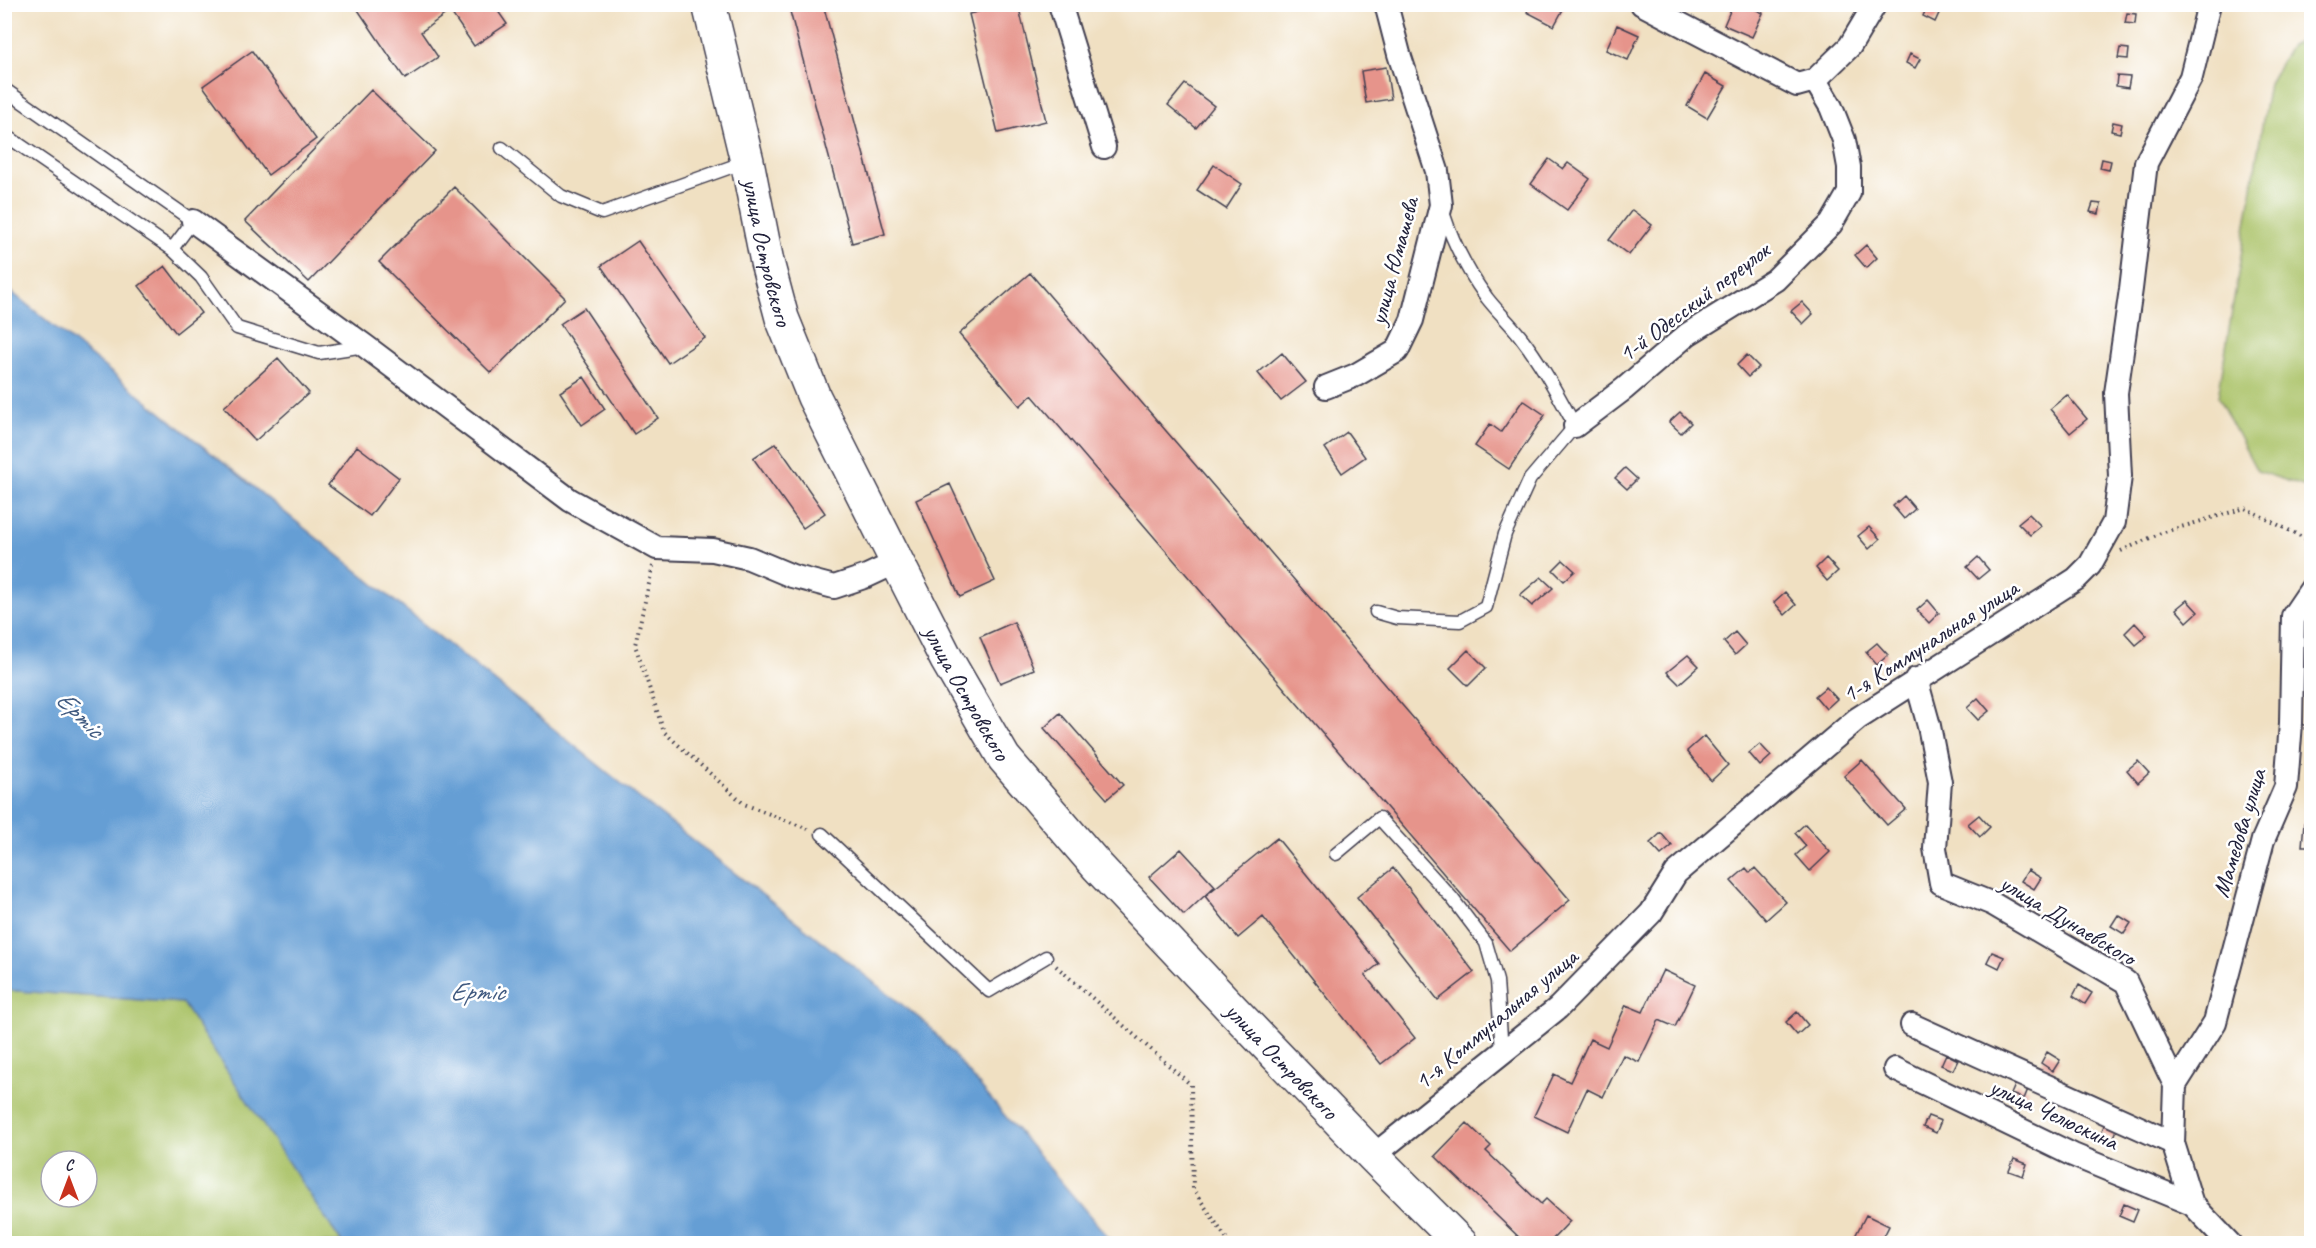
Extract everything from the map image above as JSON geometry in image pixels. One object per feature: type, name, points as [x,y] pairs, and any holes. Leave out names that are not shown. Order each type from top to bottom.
[{"type":"main road","name":"улица Островского","points":[[709,4],[747,161],[767,262],[782,318],[814,397],[897,562],[947,660],[1004,758],[1098,867],[1373,1156],[1461,1244]]},
{"type":"street","points":[[1060,4],[1104,147]]},
{"type":"street","name":"улица Юмашева","points":[[1326,387],[1356,375],[1396,351],[1412,320],[1442,206],[1437,171],[1399,54],[1386,4]]},
{"type":"street","points":[[1642,4],[1806,82],[1850,46],[1875,4]]},
{"type":"street","name":"1-я Коммунальная улица","points":[[1373,1156],[1558,1008],[1651,913],[1676,873],[1857,719],[1916,679],[2076,579],[2090,565],[2114,522],[2119,488],[2116,393],[2146,163],[2191,77],[2209,4]]},
{"type":"street","name":"1-й Одесский переулок","points":[[1575,426],[1688,334],[1776,280],[1831,224],[1849,193],[1849,167],[1844,140],[1831,107],[1806,82]]},
{"type":"street","points":[[193,221],[365,346],[570,500],[657,548],[713,550],[749,558],[792,576],[834,587],[867,576],[897,562]]},
{"type":"street","name":"Мамедова улица","points":[[2175,1085],[2215,1022],[2263,840],[2286,787],[2291,723],[2293,616],[2312,588]]},
{"type":"street","name":"улица Дунаевского","points":[[1916,679],[1929,726],[1940,782],[1935,848],[1941,883],[1993,904],[2126,982],[2175,1085],[2173,1143],[2192,1204],[2230,1244]]},
{"type":"street","points":[[1912,1025],[2173,1143]]},
{"type":"street","name":"улица Челюскина","points":[[1895,1068],[2073,1155],[2192,1204]]},
{"type":"lane","points":[[4,89],[193,221],[172,249]]},
{"type":"lane","points":[[4,134],[172,249],[201,277],[237,328],[319,353],[365,346]]},
{"type":"lane","points":[[502,148],[561,196],[602,213],[747,161]]},
{"type":"lane","points":[[1376,612],[1397,618],[1460,621],[1486,607],[1504,534],[1530,479],[1575,426],[1551,382],[1521,337],[1488,298],[1465,263],[1450,233],[1442,206]]},
{"type":"lane","points":[[1336,854],[1379,818],[1452,898],[1486,943],[1497,981],[1502,1051]]},
{"type":"lane","points":[[822,834],[989,991],[1046,957]]},
{"type":"path","points":[[2090,565],[2161,533],[2245,508],[2312,542]]},
{"type":"path","points":[[657,548],[635,645],[664,732],[744,804],[822,834]]},
{"type":"path","points":[[1046,957],[1191,1085],[1193,1189],[1230,1244]]},
{"type":"green space","points":[[2311,35],[2311,487],[2257,471],[2218,397],[2269,83],[2291,45]]},
{"type":"green space","points":[[4,990],[182,1003],[342,1243],[5,1243]]},
{"type":"water","name":"Ертіс","points":[[4,286],[643,801],[928,1025],[1113,1243],[342,1243],[182,1003],[5,990]]},
{"type":"building","points":[[354,4],[493,4],[507,24],[474,46],[450,11],[421,32],[438,57],[405,79]]},
{"type":"building","points":[[788,4],[823,4],[885,234],[852,243]]},
{"type":"building","points":[[1008,4],[1018,4],[1046,121],[998,133],[969,14]]},
{"type":"building","points":[[1531,4],[1566,4],[1554,26],[1527,12]]},
{"type":"building","points":[[1733,4],[1744,4],[1763,13],[1752,37],[1724,25]]},
{"type":"building","points":[[1928,5],[1940,11],[1935,22],[1923,16]]},
{"type":"building","points":[[2127,13],[2136,14],[2135,24],[2125,23]]},
{"type":"building","points":[[1617,25],[1639,35],[1628,60],[1606,50]]},
{"type":"building","points":[[2120,48],[2129,49],[2128,59],[2118,58]]},
{"type":"building","points":[[252,51],[316,139],[268,175],[203,86]]},
{"type":"building","points":[[1910,54],[1920,59],[1915,68],[1906,63]]},
{"type":"building","points":[[1386,67],[1391,99],[1366,103],[1361,71]]},
{"type":"building","points":[[1705,74],[1726,86],[1707,118],[1687,106]]},
{"type":"building","points":[[2117,76],[2130,77],[2128,88],[2116,86]]},
{"type":"building","points":[[1185,84],[1214,106],[1196,128],[1168,105]]},
{"type":"building","points":[[371,90],[435,151],[309,282],[245,221]]},
{"type":"building","points":[[2113,122],[2122,124],[2120,133],[2111,131]]},
{"type":"building","points":[[1549,159],[1563,169],[1568,163],[1590,179],[1567,210],[1531,184]]},
{"type":"building","points":[[2102,159],[2111,161],[2109,170],[2100,168]]},
{"type":"building","points":[[1214,165],[1242,184],[1226,209],[1197,190]]},
{"type":"building","points":[[454,187],[565,298],[491,373],[379,262]]},
{"type":"building","points":[[2093,203],[2101,204],[2099,214],[2090,212]]},
{"type":"building","points":[[1632,210],[1652,225],[1629,255],[1609,240]]},
{"type":"building","points":[[638,241],[705,338],[668,363],[601,266]]},
{"type":"building","points":[[1866,245],[1877,258],[1866,268],[1855,255]]},
{"type":"building","points":[[165,266],[201,313],[176,333],[139,286]]},
{"type":"building","points":[[1030,273],[1570,900],[1510,951],[1032,395],[1020,406],[959,334]]},
{"type":"building","points":[[1802,302],[1813,314],[1803,324],[1791,311]]},
{"type":"building","points":[[584,308],[658,418],[634,434],[560,324]]},
{"type":"building","points":[[1282,353],[1306,382],[1281,401],[1258,373]]},
{"type":"building","points":[[1747,355],[1759,367],[1748,377],[1737,365]]},
{"type":"building","points":[[278,358],[309,393],[255,441],[224,407]]},
{"type":"building","points":[[584,377],[605,409],[582,425],[560,392]]},
{"type":"building","points":[[2067,395],[2087,419],[2070,433],[2050,409]]},
{"type":"building","points":[[1523,400],[1545,415],[1509,469],[1475,446],[1490,424],[1501,432]]},
{"type":"building","points":[[1680,412],[1691,423],[1681,433],[1669,422]]},
{"type":"building","points":[[1347,432],[1365,457],[1342,473],[1325,448]]},
{"type":"building","points":[[776,443],[825,513],[803,528],[753,458]]},
{"type":"building","points":[[357,446],[399,478],[370,516],[328,485]]},
{"type":"building","points":[[1625,468],[1637,479],[1627,489],[1615,478]]},
{"type":"building","points":[[950,484],[995,581],[960,597],[916,500]]},
{"type":"building","points":[[1904,496],[1915,509],[1904,519],[1893,506]]},
{"type":"building","points":[[2029,514],[2041,526],[2030,535],[2018,523]]},
{"type":"building","points":[[1869,527],[1880,539],[1869,549],[1858,536]]},
{"type":"building","points":[[1978,557],[1989,570],[1978,579],[1967,567]]},
{"type":"building","points":[[1826,558],[1838,571],[1827,581],[1816,568]]},
{"type":"building","points":[[1563,560],[1575,571],[1564,581],[1553,570]]},
{"type":"building","points":[[1541,577],[1553,588],[1532,606],[1520,595]]},
{"type":"building","points":[[1785,592],[1796,605],[1785,615],[1774,602]]},
{"type":"building","points":[[1928,600],[1939,613],[1929,623],[1917,610]]},
{"type":"building","points":[[2187,600],[2198,612],[2187,622],[2176,609]]},
{"type":"building","points":[[1014,622],[1034,669],[1000,683],[980,637]]},
{"type":"building","points":[[2135,623],[2147,636],[2136,645],[2125,633]]},
{"type":"building","points":[[1735,632],[1746,645],[1735,655],[1724,642]]},
{"type":"building","points":[[1877,643],[1888,655],[1877,665],[1866,652]]},
{"type":"building","points":[[1468,650],[1486,668],[1468,686],[1450,668]]},
{"type":"building","points":[[1688,655],[1699,666],[1679,684],[1667,672]]},
{"type":"building","points":[[1826,687],[1837,699],[1826,709],[1815,696]]},
{"type":"building","points":[[1978,698],[1989,711],[1978,720],[1967,708]]},
{"type":"building","points":[[1060,713],[1123,785],[1107,799],[1044,728]]},
{"type":"building","points":[[1704,736],[1728,765],[1711,781],[1687,751]]},
{"type":"building","points":[[1760,744],[1771,756],[1760,766],[1749,753]]},
{"type":"building","points":[[1862,760],[1906,809],[1887,825],[1844,776]]},
{"type":"building","points":[[2138,761],[2149,773],[2138,783],[2127,770]]},
{"type":"building","points":[[1979,815],[1990,827],[1980,837],[1968,824]]},
{"type":"building","points":[[2304,823],[2312,823],[2312,846],[2302,846]]},
{"type":"building","points":[[1805,824],[1830,852],[1810,871],[1796,855],[1806,846],[1795,833]]},
{"type":"building","points":[[1661,833],[1672,846],[1661,855],[1650,843]]},
{"type":"building","points":[[1277,838],[1379,964],[1365,975],[1415,1038],[1381,1064],[1263,917],[1238,938],[1205,896]]},
{"type":"building","points":[[1181,849],[1215,886],[1184,915],[1149,877]]},
{"type":"building","points":[[1393,868],[1474,972],[1438,1000],[1357,897]]},
{"type":"building","points":[[1746,868],[1750,873],[1755,868],[1786,902],[1766,920],[1731,881]]},
{"type":"building","points":[[2028,870],[2041,878],[2034,889],[2021,881]]},
{"type":"building","points":[[2118,915],[2131,923],[2124,934],[2111,926]]},
{"type":"building","points":[[1992,952],[2004,957],[1999,968],[1987,962]]},
{"type":"building","points":[[1663,970],[1695,985],[1675,1027],[1659,1020],[1639,1062],[1623,1055],[1603,1097],[1587,1089],[1567,1132],[1534,1116],[1554,1074],[1570,1082],[1590,1039],[1607,1047],[1626,1005],[1643,1012]]},
{"type":"building","points":[[2079,985],[2092,993],[2085,1004],[2073,996]]},
{"type":"building","points":[[1797,1012],[1808,1025],[1797,1035],[1786,1022]]},
{"type":"building","points":[[2047,1052],[2060,1060],[2053,1071],[2041,1063]]},
{"type":"building","points":[[1946,1054],[1958,1060],[1953,1070],[1941,1065]]},
{"type":"building","points":[[2016,1083],[2028,1089],[2024,1099],[2011,1094]]},
{"type":"building","points":[[1928,1116],[1941,1121],[1936,1133],[1923,1127]]},
{"type":"building","points":[[1467,1123],[1491,1146],[1486,1151],[1541,1204],[1546,1199],[1570,1221],[1548,1244],[1526,1244],[1435,1156]]},
{"type":"building","points":[[2105,1123],[2118,1128],[2113,1139],[2101,1133]]},
{"type":"building","points":[[2014,1159],[2027,1164],[2023,1176],[2009,1171]]},
{"type":"building","points":[[2124,1204],[2138,1210],[2133,1222],[2119,1216]]},
{"type":"building","points":[[1866,1215],[1889,1226],[1880,1244],[1851,1244]]}]
